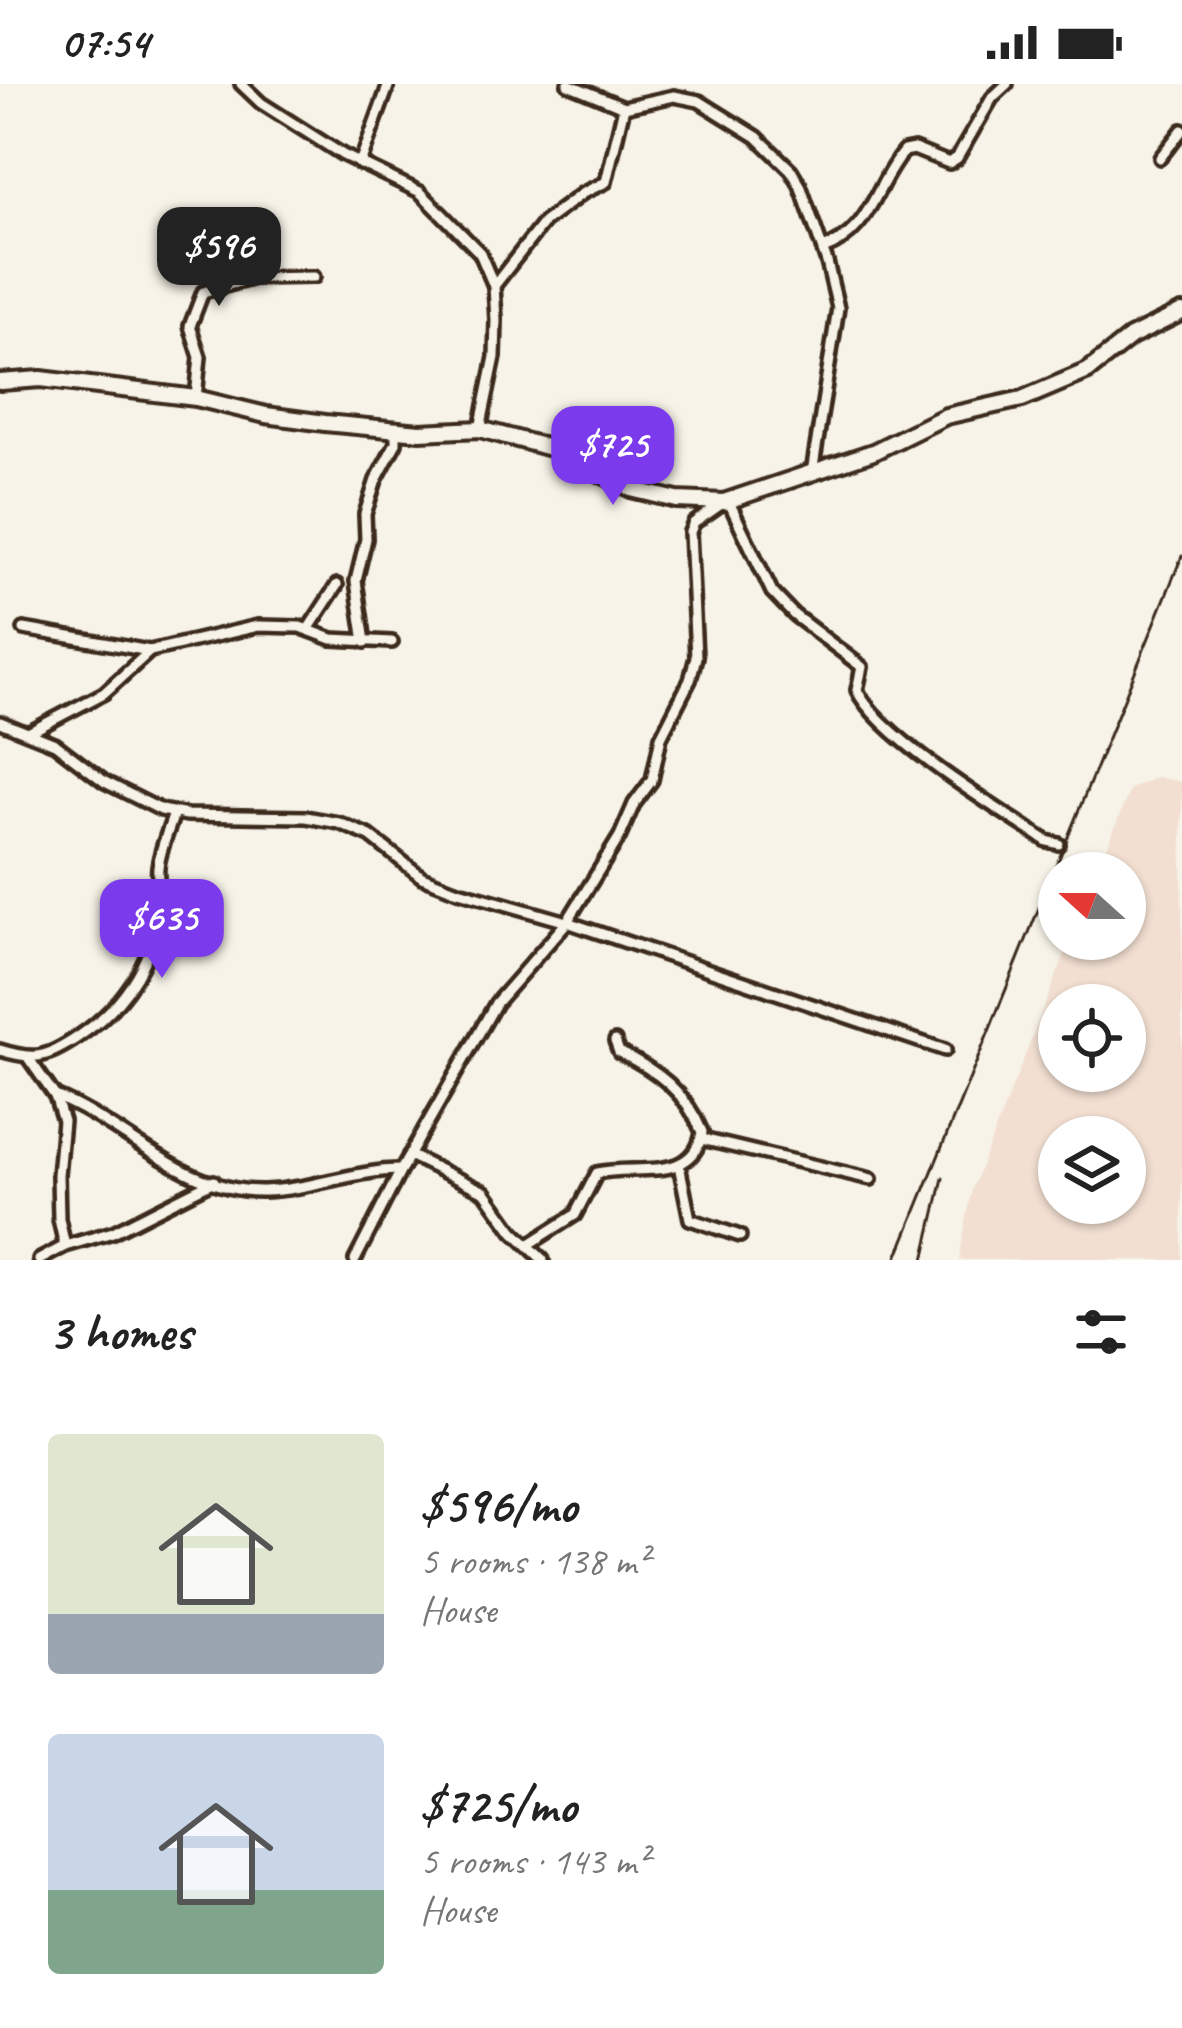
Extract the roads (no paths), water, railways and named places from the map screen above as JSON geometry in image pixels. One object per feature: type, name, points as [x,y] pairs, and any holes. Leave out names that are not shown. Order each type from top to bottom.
[{"type":"street","points":[[241,84],[261,103],[360,164],[410,185],[435,203],[480,253],[494,286],[495,357],[480,429]]},
{"type":"street","points":[[360,164],[389,84]]},
{"type":"street","points":[[568,84],[624,107],[684,96],[732,118],[791,170],[800,184],[838,308],[812,473]]},
{"type":"street","points":[[823,250],[846,240],[871,212],[904,151],[914,149],[949,163],[957,158],[992,98],[1007,84]]},
{"type":"street","points":[[494,286],[544,222],[606,182],[624,107]]},
{"type":"street","points":[[1160,158],[1182,130]]},
{"type":"street","points":[[196,398],[200,357],[190,326],[203,292],[254,278],[314,277]]},
{"type":"street","points":[[355,1260],[400,1170],[496,1004],[567,922],[652,780],[662,737],[696,657],[690,532],[694,523],[726,501],[872,452],[946,416],[1022,399],[1088,371],[1131,337],[1182,312]]},
{"type":"street","points":[[0,382],[40,379],[196,398],[266,416],[396,429],[480,429],[550,448],[631,489],[677,500],[726,501]]},
{"type":"street","points":[[365,642],[356,581],[366,539],[367,503],[396,442],[396,429]]},
{"type":"street","points":[[726,501],[777,598],[862,667],[857,690],[869,711],[961,784],[1047,841],[1059,844]]},
{"type":"street","points":[[309,628],[337,585]]},
{"type":"street","points":[[24,629],[150,651],[258,626],[309,628],[332,639],[392,642]]},
{"type":"street","points":[[30,732],[104,693],[150,651]]},
{"type":"street","points":[[0,722],[55,744],[134,799],[174,813],[306,817],[339,823],[370,836],[422,877],[945,1050]]},
{"type":"street","points":[[29,1059],[67,1045],[91,1028],[140,975],[158,910],[158,861],[174,813]]},
{"type":"street","points":[[528,1245],[575,1216],[597,1173],[657,1171],[679,1165],[693,1155],[702,1138],[697,1120],[668,1080],[621,1054],[616,1041]]},
{"type":"street","points":[[0,1050],[29,1059],[56,1096],[63,1121],[58,1219],[65,1246]]},
{"type":"street","points":[[56,1096],[158,1157],[214,1181],[266,1191],[363,1171],[400,1170]]},
{"type":"street","points":[[702,1138],[871,1179]]},
{"type":"street","points":[[409,1155],[485,1192],[542,1260]]},
{"type":"street","points":[[679,1165],[690,1219],[740,1236]]},
{"type":"street","points":[[39,1260],[65,1246],[113,1232],[214,1181]]},
{"type":"railway","points":[[896,1260],[1182,556]]},
{"type":"railway","points":[[924,1260],[943,1178]]}]
